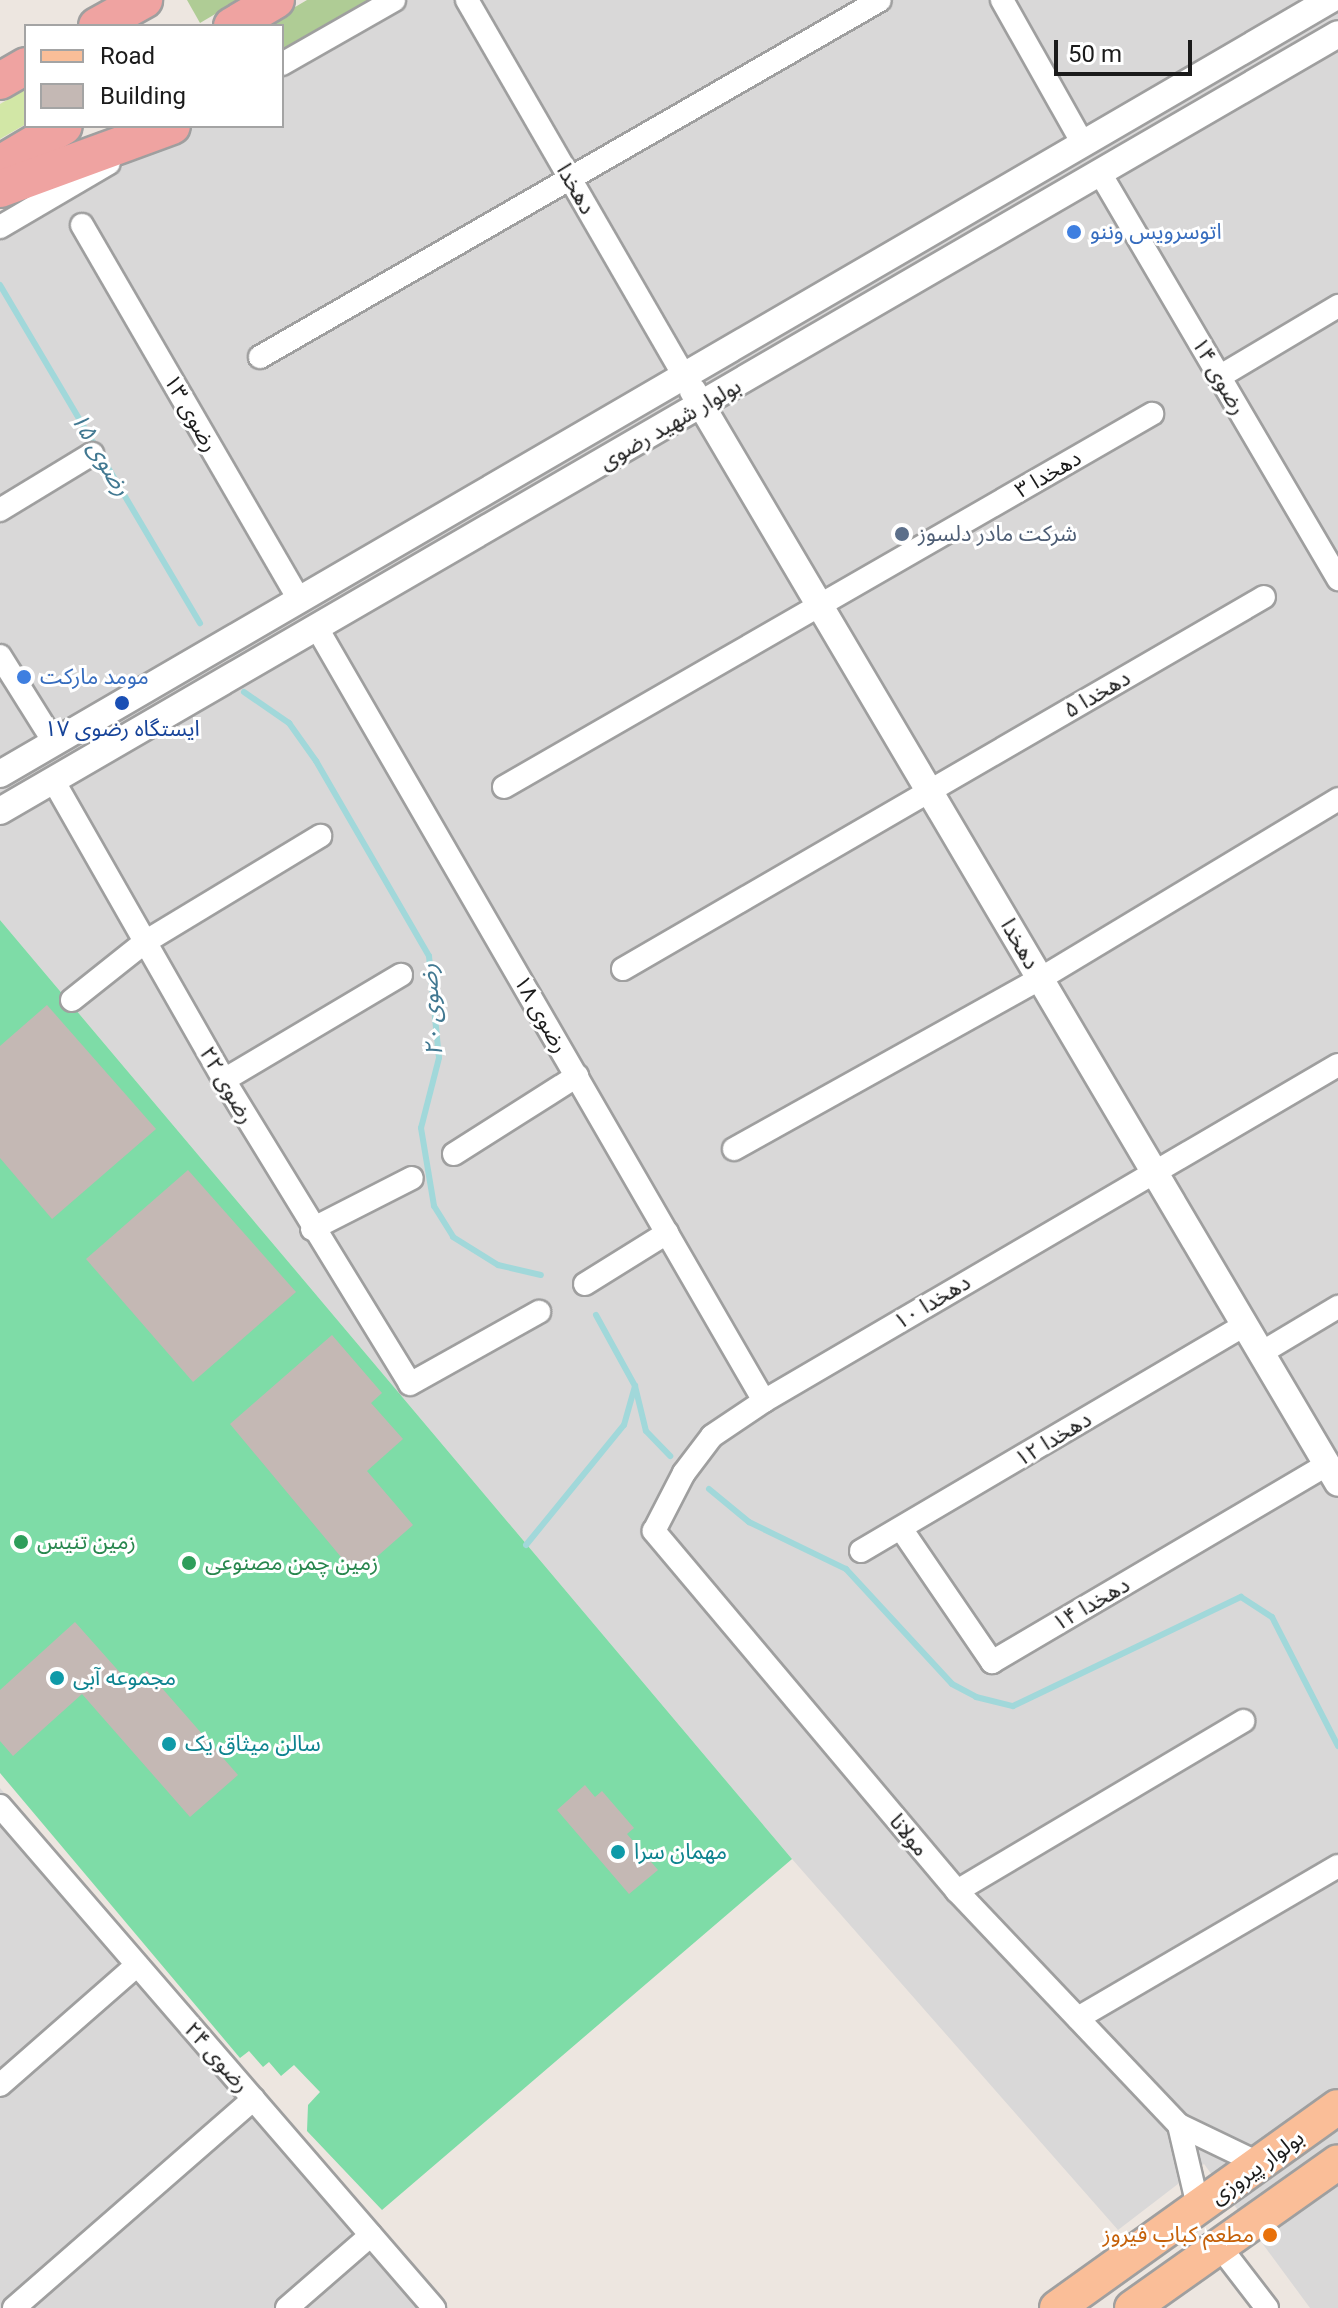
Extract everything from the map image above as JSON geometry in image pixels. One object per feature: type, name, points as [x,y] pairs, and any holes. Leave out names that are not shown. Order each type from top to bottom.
[{"type":"highway","points":[[82,24],[106,0]]},
{"type":"highway","points":[[101,24],[144,0]]},
{"type":"highway","points":[[235,24],[276,0]]},
{"type":"highway","points":[[0,81],[24,67]]},
{"type":"highway","points":[[0,164],[61,128]]},
{"type":"highway","points":[[0,189],[167,128]]},
{"type":"main road","name":"بولوار پیروزی","points":[[1057,2308],[1199,2210],[1338,2107]]},
{"type":"main road","name":"بولوار پیروزی","points":[[1132,2308],[1338,2162]]},
{"type":"street","points":[[284,63],[394,0]]},
{"type":"street","name":"دهخدا","points":[[467,0],[685,378],[1333,1474]]},
{"type":"street","points":[[260,357],[880,0]]},
{"type":"street","points":[[1002,0],[1083,144]]},
{"type":"street","name":"بولوار شهید رضوی","points":[[0,774],[1330,0]]},
{"type":"street","name":"بولوار شهید رضوی","points":[[0,811],[1338,34]]},
{"type":"street","points":[[0,227],[169,128]]},
{"type":"street","name":"رضوی ۱۴","points":[[1100,173],[1338,579]]},
{"type":"street","name":"رضوی ۱۳","points":[[82,225],[299,600]]},
{"type":"street","points":[[1219,377],[1338,306]]},
{"type":"street","name":"دهخدا ۳","points":[[504,787],[1152,414]]},
{"type":"street","points":[[0,510],[92,454]]},
{"type":"street","name":"دهخدا ۵","points":[[623,969],[1264,597]]},
{"type":"street","name":"رضوی ۱۸","points":[[317,628],[764,1401]]},
{"type":"street","points":[[0,656],[54,742]]},
{"type":"street","name":"رضوی ۲۲","points":[[53,780],[312,1229],[410,1384],[539,1312]]},
{"type":"street","points":[[734,1149],[1040,979],[1338,799]]},
{"type":"street","points":[[72,1000],[145,942],[320,836]]},
{"type":"street","points":[[224,1080],[401,975]]},
{"type":"street","name":"دهخدا ۱۰","points":[[654,1531],[684,1473],[712,1436],[764,1401],[1338,1065]]},
{"type":"street","points":[[454,1154],[577,1076]]},
{"type":"street","points":[[312,1229],[412,1178]]},
{"type":"street","points":[[585,1284],[667,1233]]},
{"type":"street","points":[[1261,1353],[1338,1307]]},
{"type":"street","name":"دهخدا ۱۲","points":[[861,1551],[902,1530],[1245,1325]]},
{"type":"street","name":"دهخدا ۱۴","points":[[902,1530],[992,1662],[1333,1474]]},
{"type":"street","name":"مولانا","points":[[654,1531],[957,1891],[1179,2125]]},
{"type":"street","points":[[957,1891],[1243,1721]]},
{"type":"street","name":"رضوی ۲۴","points":[[5,1820],[137,1965],[434,2308]]},
{"type":"street","points":[[1078,2018],[1338,1866]]},
{"type":"street","points":[[0,2085],[137,1965]]},
{"type":"street","points":[[14,2308],[254,2099]]},
{"type":"street","points":[[1179,2125],[1260,2164]]},
{"type":"street","points":[[1179,2125],[1199,2210]]},
{"type":"street","points":[[287,2308],[371,2235]]},
{"type":"street","points":[[1220,2247],[1267,2308]]},
{"type":"shaded area","points":[[407,0],[1338,0],[1338,2308],[1310,2308],[1204,2164],[1118,2230],[792,1859],[0,920],[0,238],[189,128],[284,128],[284,72]]},
{"type":"shaded area","points":[[0,1788],[443,2308],[0,2308]]},
{"type":"green space","points":[[187,0],[239,0],[200,23]]},
{"type":"green space","points":[[307,0],[377,0],[284,53],[284,24],[266,24]]},
{"type":"green space","points":[[24,90],[24,125],[0,139],[0,104]]},
{"type":"green space","points":[[0,920],[792,1859],[382,2210],[307,2131],[308,2105],[320,2092],[294,2065],[281,2076],[269,2062],[263,2067],[249,2051],[240,2058],[0,1773]]},
{"type":"building","points":[[47,1005],[156,1129],[52,1219],[0,1158],[0,1046]]},
{"type":"building","points":[[188,1170],[296,1292],[193,1382],[86,1259]]},
{"type":"building","points":[[332,1335],[382,1393],[371,1403],[403,1439],[367,1471],[413,1525],[356,1575],[230,1424]]},
{"type":"building","points":[[75,1622],[131,1685],[147,1671],[238,1775],[190,1817],[82,1694],[13,1756],[0,1741],[0,1690]]},
{"type":"building","name":"مهمان سرا","points":[[585,1785],[595,1797],[602,1791],[634,1828],[627,1834],[658,1870],[629,1894],[557,1810]]},
{"type":"waterway","name":"رضوی ۱۵","points":[[0,285],[200,623]]},
{"type":"waterway","name":"رضوی ۲۰","points":[[244,692],[289,723],[316,761],[429,956],[439,1058],[421,1128],[434,1206],[453,1237],[498,1265],[541,1275]]},
{"type":"waterway","points":[[596,1315],[635,1386],[646,1431],[670,1456]]},
{"type":"waterway","points":[[526,1545],[624,1425],[635,1386]]},
{"type":"waterway","points":[[709,1489],[749,1522],[846,1569],[952,1684],[976,1697],[1013,1706],[1241,1597],[1272,1617],[1338,1746]]},
{"type":"place","name":"اتوسرویس وننو","points":[[1074,232]]},
{"type":"place","name":"شرکت مادر دلسوز","points":[[902,534]]},
{"type":"place","name":"مومد مارکت","points":[[24,677]]},
{"type":"place","name":"ایستگاه رضوی ۱۷","points":[[122,703]]},
{"type":"place","name":"زمین تنیس","points":[[21,1542]]},
{"type":"place","name":"زمین چمن مصنوعی","points":[[189,1563]]},
{"type":"place","name":"مجموعه آبی","points":[[57,1678]]},
{"type":"place","name":"سالن میثاق یک","points":[[169,1744]]},
{"type":"place","name":"مهمان سرا","points":[[618,1852]]},
{"type":"place","name":"مطعم كباب فيروز","points":[[1270,2235]]}]
